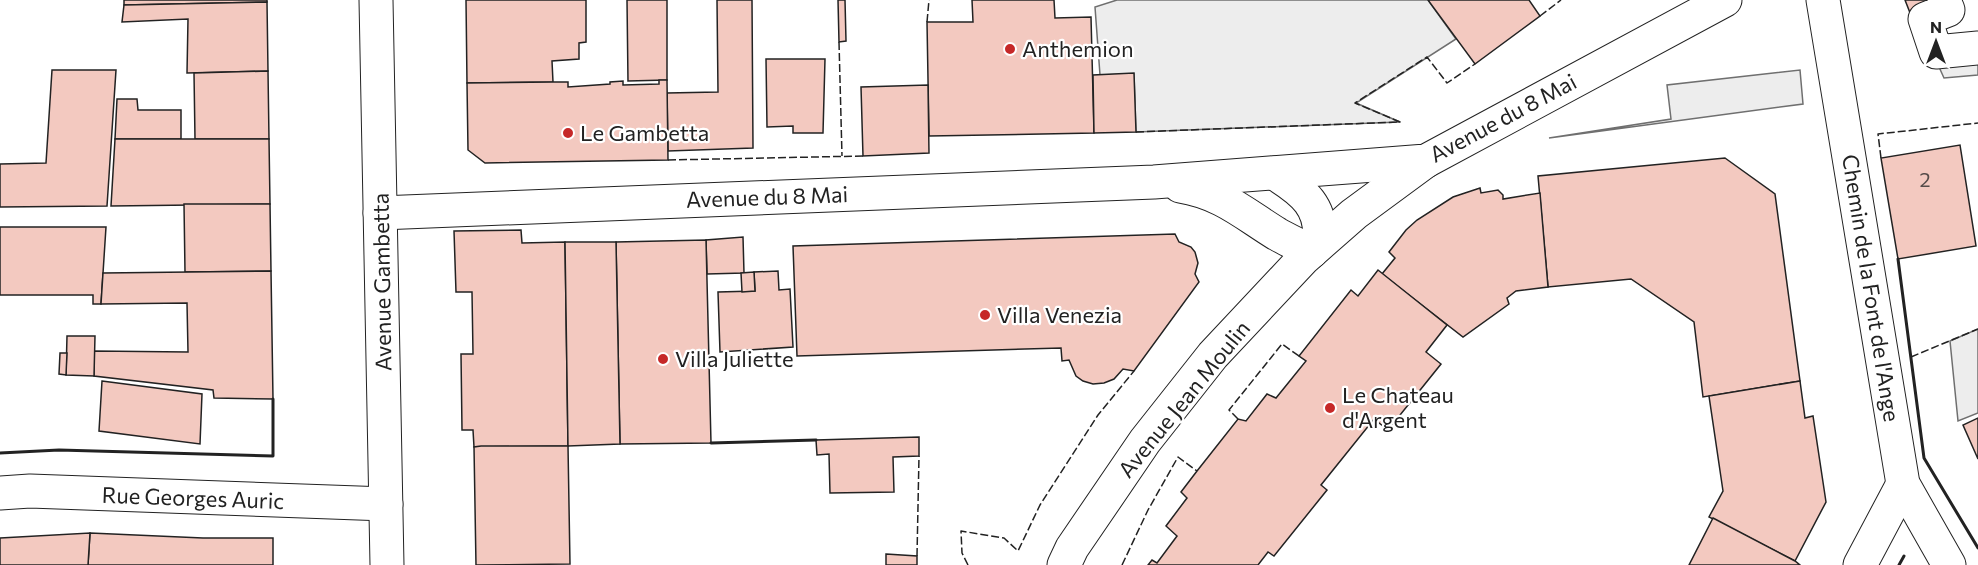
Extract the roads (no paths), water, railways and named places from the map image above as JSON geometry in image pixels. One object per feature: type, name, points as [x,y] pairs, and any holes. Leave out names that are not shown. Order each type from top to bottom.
[{"type":"street","name":"Avenue Gambetta","points":[[376,0],[387,565]]},
{"type":"street","name":"Avenue du 8 Mai","points":[[380,213],[1154,182],[1426,161],[1725,0]]},
{"type":"street","name":"Chemin de la Font de l'Ange","points":[[1823,0],[1903,484],[1949,565]]},
{"type":"street","points":[[1944,0],[1948,10],[1925,19],[1936,52],[1978,48]]},
{"type":"street","name":"Avenue Jean Moulin","points":[[1064,565],[1072,548],[1145,441],[1213,355],[1315,248],[1354,214],[1426,161]]},
{"type":"street","points":[[1274,173],[1301,190],[1314,208],[1320,222],[1315,248]]},
{"type":"street","name":"Avenue du 8 Mai","points":[[1154,182],[1191,188],[1217,196],[1239,207],[1278,234],[1315,248]]},
{"type":"street","points":[[1860,565],[1903,484]]},
{"type":"street","name":"Rue Georges Auric","points":[[0,493],[30,491],[386,504]]},
{"type":"street","points":[[1917,565],[1932,536]]},
{"type":"place","name":"Anthemion","points":[[1010,49]]},
{"type":"place","name":"Le Gambetta","points":[[568,133]]},
{"type":"place","name":"Villa Venezia","points":[[985,315]]},
{"type":"place","name":"Villa Juliette","points":[[663,359]]},
{"type":"place","name":"Le Chateau d'Argent","points":[[1330,408]]}]
